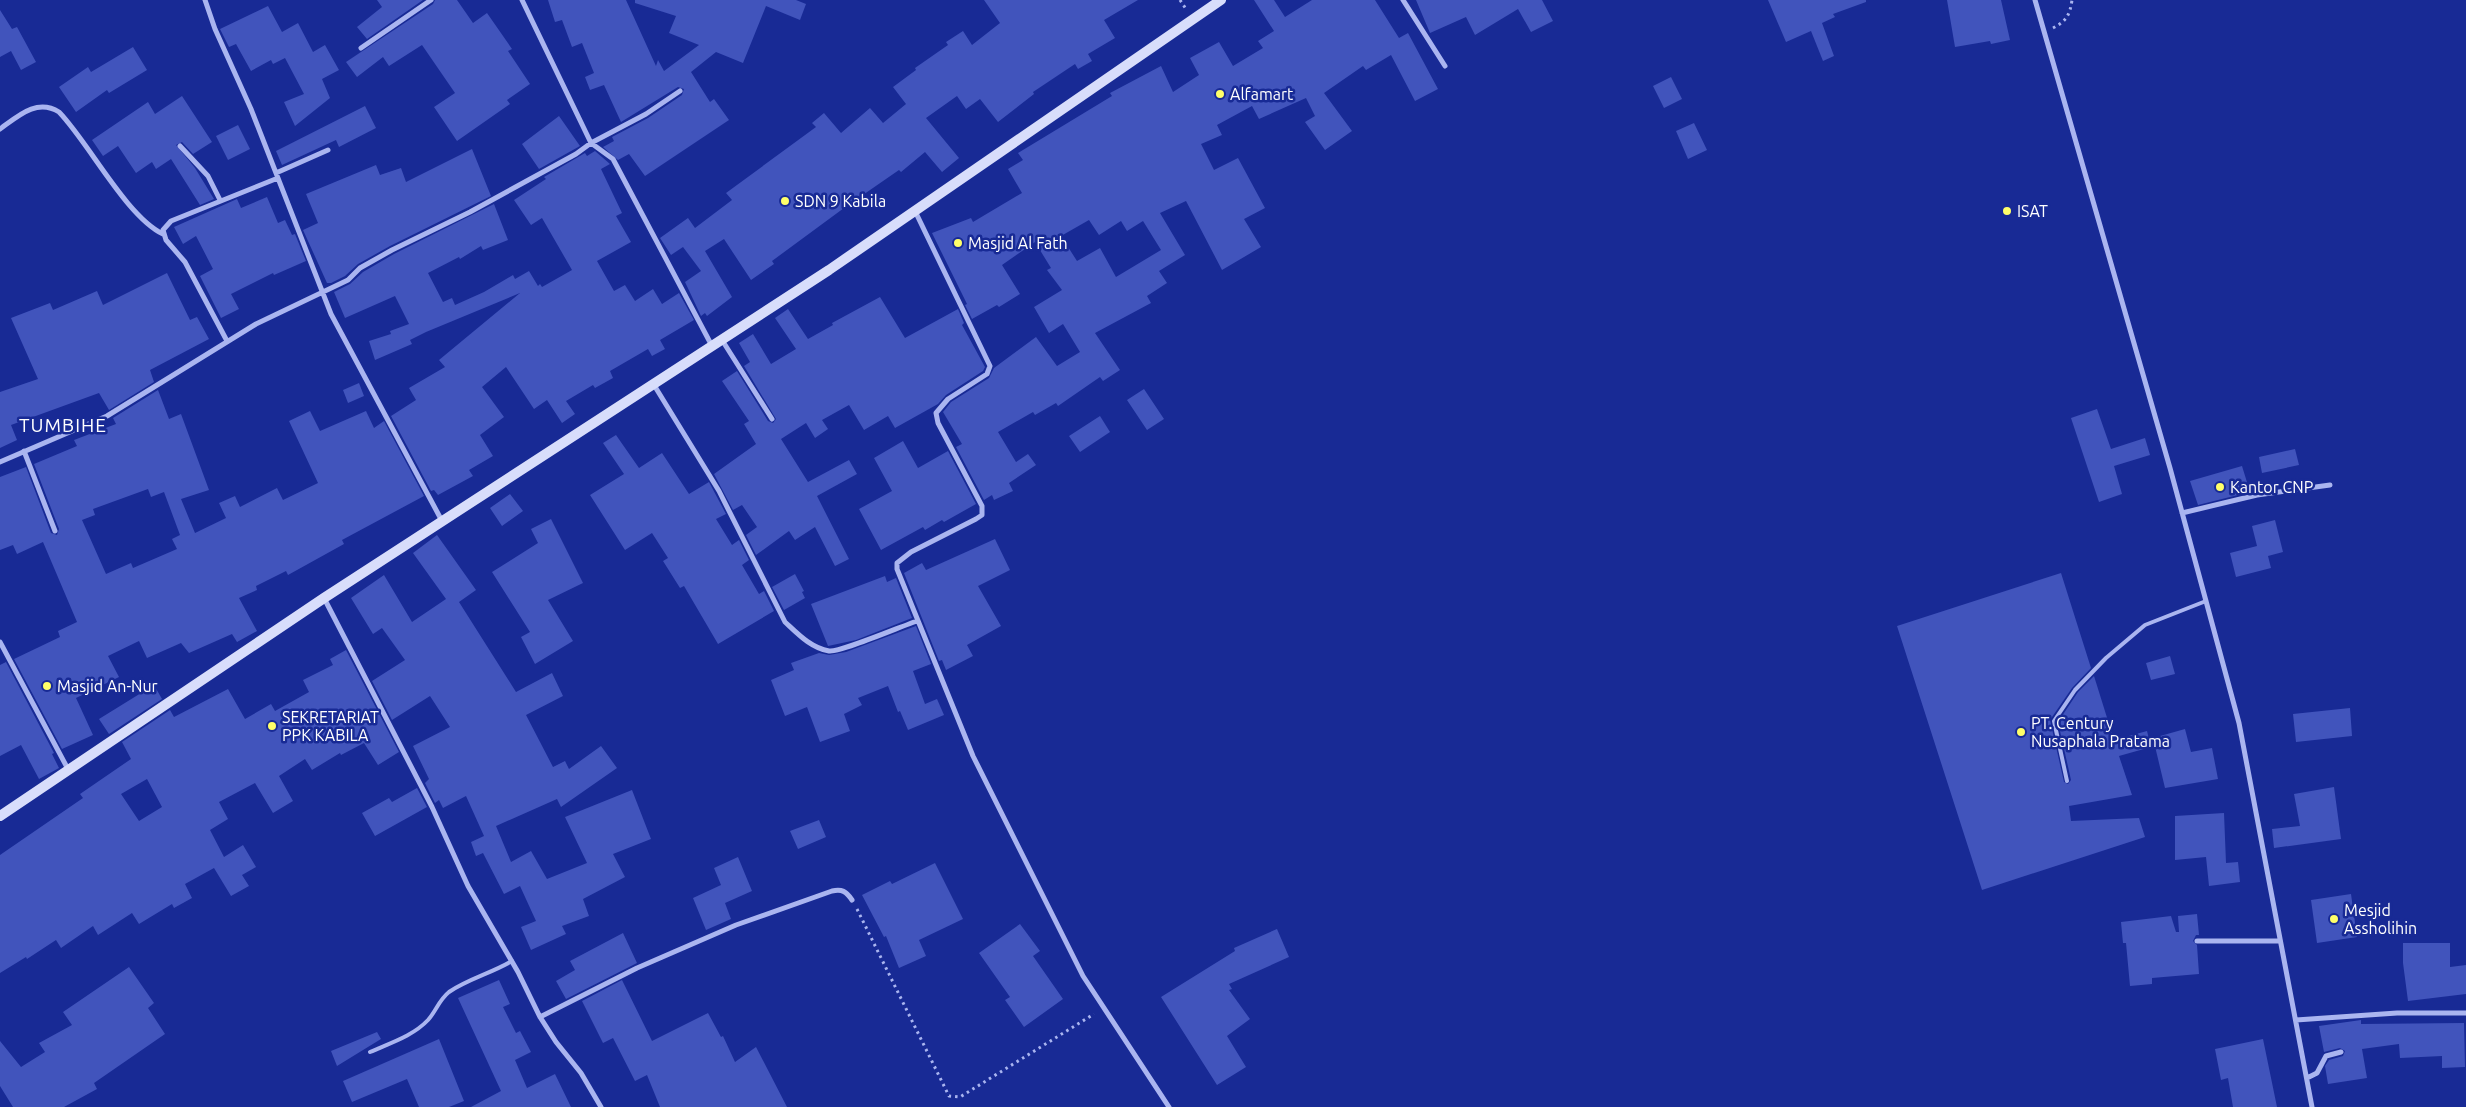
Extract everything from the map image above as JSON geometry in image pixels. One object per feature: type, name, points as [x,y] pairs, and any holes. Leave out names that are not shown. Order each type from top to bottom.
[{"type":"main road","points":[[0,816],[324,598],[722,340],[1021,140],[1221,0]]},
{"type":"street","points":[[205,0],[215,29],[248,101],[322,292],[344,340],[442,521]]},
{"type":"street","points":[[361,48],[431,0]]},
{"type":"street","points":[[522,0],[591,143],[613,159],[712,346]]},
{"type":"street","points":[[1403,0],[1445,66]]},
{"type":"street","points":[[2035,0],[2182,513],[2239,723],[2263,840],[2280,941],[2312,1107]]},
{"type":"street","points":[[0,462],[107,416],[227,341],[348,280],[360,268],[392,250],[470,212],[576,154],[591,143],[646,114],[680,91]]},
{"type":"street","points":[[0,130],[34,107],[50,106],[59,112],[126,199],[153,228],[163,234],[185,262],[227,341]]},
{"type":"street","points":[[180,146],[208,176],[220,200]]},
{"type":"street","points":[[163,234],[163,230],[171,221],[277,176],[328,150]]},
{"type":"street","points":[[914,211],[990,366],[987,374],[948,398],[936,412],[938,423],[982,506],[982,514],[976,519],[911,552],[897,563],[902,586],[973,756],[1083,976],[1103,1008],[1133,1049],[1169,1107]]},
{"type":"street","points":[[722,340],[772,419]]},
{"type":"street","points":[[654,385],[719,492],[785,622],[799,636],[813,646],[835,652],[917,621]]},
{"type":"street","points":[[24,452],[55,531]]},
{"type":"street","points":[[2182,513],[2257,495],[2330,485]]},
{"type":"street","points":[[324,598],[432,807],[468,886],[512,961],[540,1017],[556,1042],[581,1073],[601,1107]]},
{"type":"street","points":[[0,642],[69,771]]},
{"type":"street","points":[[540,1017],[637,968],[736,925],[840,889],[847,892],[852,900]]},
{"type":"street","points":[[2197,941],[2280,941]]},
{"type":"street","points":[[2296,1020],[2397,1013],[2466,1013]]},
{"type":"street","points":[[2307,1078],[2317,1073],[2326,1056],[2341,1052]]},
{"type":"lane","points":[[2067,781],[2054,721],[2075,690],[2106,658],[2145,625],[2206,600]]},
{"type":"lane","points":[[370,1052],[414,1032],[433,1014],[440,1001],[448,993],[494,972],[512,961]]},
{"type":"path","points":[[2043,27],[2051,29],[2062,23],[2070,14],[2072,0]]},
{"type":"path","points":[[852,900],[949,1096],[960,1097],[1103,1008]]},
{"type":"building","points":[[377,0],[423,0],[367,39],[357,27],[382,7]]},
{"type":"building","points":[[435,0],[457,0],[473,23],[487,13],[512,49],[508,51],[530,84],[507,100],[510,104],[457,141],[434,107],[455,93],[422,45],[389,66],[383,57],[357,77],[346,62],[433,4]]},
{"type":"building","points":[[548,0],[626,0],[656,66],[658,60],[664,71],[699,45],[669,33],[676,16],[635,3],[635,0],[796,0],[806,4],[800,20],[766,6],[743,63],[716,52],[691,72],[710,102],[714,99],[729,120],[645,176],[629,154],[618,160],[603,147],[614,141],[612,137],[648,118],[682,95],[684,89],[678,87],[621,122],[604,85],[590,90],[585,77],[594,73],[582,43],[572,47],[562,20],[555,22]]},
{"type":"building","points":[[984,0],[1138,0],[1104,20],[1115,38],[1088,54],[1092,61],[1078,69],[1075,64],[1033,92],[1034,94],[998,122],[980,99],[966,109],[957,96],[926,118],[959,158],[942,172],[925,152],[901,172],[899,170],[844,208],[772,261],[774,264],[751,280],[724,239],[705,251],[732,297],[707,316],[705,313],[701,316],[685,282],[701,271],[683,247],[671,255],[660,238],[688,218],[695,228],[732,200],[726,193],[816,127],[812,123],[824,113],[841,133],[870,108],[883,123],[906,104],[893,87],[916,70],[915,68],[948,45],[946,42],[963,31],[972,45],[1000,23]]},
{"type":"building","points":[[1254,0],[1274,0],[1285,17],[1312,0],[1375,0],[1399,38],[1408,33],[1438,89],[1415,101],[1391,55],[1366,70],[1363,66],[1324,93],[1352,131],[1325,150],[1305,122],[1315,116],[1306,98],[1259,119],[1252,106],[1217,125],[1222,135],[1201,144],[1214,170],[1238,158],[1265,208],[1244,219],[1261,247],[1222,270],[1186,201],[1160,213],[1185,255],[1159,271],[1167,283],[1147,296],[1151,303],[1095,333],[1120,370],[1103,381],[1100,377],[1058,406],[1056,403],[1035,415],[1033,412],[998,432],[1016,462],[1028,454],[1036,465],[1009,483],[1013,491],[994,500],[992,495],[984,500],[956,447],[962,444],[943,412],[951,402],[989,378],[994,368],[1036,337],[1057,366],[1080,352],[1063,324],[1049,333],[1034,307],[1062,290],[1047,270],[1051,268],[1035,242],[1002,265],[1020,294],[999,307],[997,305],[972,319],[965,305],[967,304],[932,233],[971,218],[973,222],[1022,193],[1008,169],[1023,160],[1018,153],[1112,96],[1110,93],[1161,66],[1173,92],[1199,75],[1190,58],[1219,42],[1233,66],[1263,48],[1258,41],[1274,31]],"holes":[[[1089,220],[1099,235],[1121,221],[1127,231],[1143,221],[1161,250],[1116,277],[1100,248],[1077,261],[1061,236]]]},
{"type":"building","points":[[1416,0],[1542,0],[1553,21],[1531,32],[1518,9],[1475,35],[1466,17],[1430,33]]},
{"type":"building","points":[[1768,0],[1866,0],[1866,2],[1833,14],[1835,17],[1822,23],[1834,56],[1823,61],[1811,31],[1786,42]]},
{"type":"building","points":[[1947,0],[2001,0],[2010,40],[1991,44],[1990,41],[1955,47]]},
{"type":"building","points":[[268,6],[282,32],[298,23],[313,52],[325,45],[339,70],[322,79],[330,98],[295,126],[284,102],[304,94],[285,58],[273,64],[271,60],[251,71],[236,44],[229,47],[220,29]]},
{"type":"building","points":[[0,10],[12,29],[17,27],[36,62],[21,70],[11,51],[0,57]]},
{"type":"building","points":[[133,47],[147,70],[109,93],[107,90],[76,112],[59,87],[88,67],[91,72]]},
{"type":"building","points":[[1671,77],[1682,99],[1664,108],[1653,86]]},
{"type":"building","points":[[182,96],[212,142],[193,154],[182,142],[176,145],[195,168],[214,199],[200,205],[171,159],[156,169],[152,162],[136,173],[118,146],[103,156],[92,140],[148,102],[155,114]]},
{"type":"building","points":[[365,106],[376,128],[339,147],[336,140],[282,165],[276,151]]},
{"type":"building","points":[[559,116],[580,146],[539,169],[522,144]]},
{"type":"building","points":[[1694,123],[1707,150],[1688,159],[1676,131]]},
{"type":"building","points":[[238,125],[250,149],[228,160],[216,136]]},
{"type":"building","points":[[472,149],[491,196],[390,246],[358,264],[345,276],[327,283],[303,230],[318,223],[306,194],[376,165],[380,175],[401,168],[406,182]]},
{"type":"building","points":[[595,151],[610,164],[601,169],[622,213],[616,216],[631,242],[597,261],[614,291],[625,285],[635,301],[653,289],[662,304],[679,293],[694,320],[660,340],[665,349],[652,356],[648,349],[610,371],[613,378],[595,388],[593,385],[566,401],[575,414],[562,423],[547,400],[534,409],[506,367],[482,387],[504,417],[480,435],[493,456],[469,470],[473,476],[438,495],[434,490],[431,491],[391,416],[416,400],[409,388],[445,367],[439,360],[520,293],[426,332],[410,340],[412,344],[375,360],[369,341],[391,334],[390,331],[409,324],[395,296],[345,318],[334,292],[350,284],[363,272],[394,254],[494,204],[508,240],[483,250],[481,246],[460,259],[459,257],[428,273],[443,302],[452,298],[455,305],[484,292],[513,275],[515,279],[529,271],[538,286],[540,284],[542,287],[572,270],[542,218],[531,225],[514,200],[546,179],[544,177],[585,153],[587,156]]},
{"type":"building","points":[[267,197],[278,223],[285,220],[292,235],[295,234],[306,261],[274,275],[273,273],[231,294],[239,309],[221,318],[200,276],[213,269],[196,236],[183,244],[174,227],[237,199],[241,208]]},
{"type":"building","points":[[167,273],[190,320],[197,317],[209,339],[150,370],[154,382],[109,410],[99,393],[11,425],[17,440],[0,448],[0,392],[38,379],[11,318],[50,303],[53,310],[97,291],[103,305]]},
{"type":"building","points":[[880,297],[905,338],[958,309],[964,323],[962,325],[985,367],[983,371],[946,395],[938,404],[895,428],[888,416],[864,430],[849,405],[822,420],[828,429],[815,438],[806,423],[781,439],[808,482],[849,460],[857,474],[817,496],[849,559],[835,566],[815,527],[795,540],[789,531],[756,555],[746,535],[757,527],[742,505],[733,510],[714,474],[756,444],[744,424],[749,421],[722,381],[737,371],[768,421],[773,423],[776,419],[744,366],[750,362],[739,343],[753,334],[771,364],[796,349],[775,318],[788,309],[808,339],[833,325],[832,323]]},
{"type":"building","points":[[359,383],[364,396],[348,403],[343,390]]},
{"type":"building","points":[[1144,389],[1164,419],[1147,430],[1127,400]]},
{"type":"building","points":[[158,390],[169,419],[181,414],[209,490],[181,499],[195,533],[226,518],[219,503],[235,496],[240,507],[277,488],[283,500],[318,483],[289,421],[310,411],[320,431],[366,411],[374,428],[384,421],[424,496],[342,540],[344,544],[288,575],[286,571],[256,586],[257,590],[239,598],[257,631],[237,642],[232,634],[189,653],[181,643],[147,658],[139,641],[108,656],[119,677],[76,698],[93,735],[62,749],[14,659],[60,637],[58,631],[77,622],[43,542],[17,554],[13,545],[0,550],[0,477],[26,467],[51,533],[57,535],[59,529],[34,464],[77,446],[74,440],[116,424],[113,418]],"holes":[[[148,489],[151,497],[164,492],[180,535],[172,539],[177,549],[133,568],[131,563],[106,574],[82,520],[95,515],[93,509]]]},
{"type":"building","points":[[2097,409],[2111,449],[2145,438],[2150,455],[2114,466],[2122,494],[2099,502],[2071,418]]},
{"type":"building","points":[[1100,416],[1110,432],[1080,452],[1069,436]]},
{"type":"building","points":[[616,435],[639,468],[662,453],[689,494],[709,482],[726,514],[716,519],[732,545],[739,540],[749,560],[742,565],[759,594],[764,591],[774,611],[718,644],[684,586],[680,588],[663,561],[668,558],[652,533],[625,550],[590,495],[624,474],[603,443]]},
{"type":"building","points":[[903,441],[918,468],[948,451],[976,504],[944,522],[942,520],[925,530],[923,527],[881,550],[859,509],[892,491],[874,458]]},
{"type":"building","points":[[2295,449],[2299,465],[2262,473],[2259,457]]},
{"type":"building","name":"Kantor CNP","points":[[2242,466],[2250,492],[2198,505],[2190,481]]},
{"type":"building","points":[[510,494],[523,511],[502,526],[490,508]]},
{"type":"building","points":[[551,519],[583,583],[548,600],[573,641],[535,664],[521,637],[530,632],[492,572],[538,543],[531,529]]},
{"type":"building","points":[[2275,520],[2283,552],[2268,556],[2271,568],[2236,577],[2230,553],[2257,546],[2252,526]]},
{"type":"building","points":[[437,535],[476,590],[459,602],[516,692],[552,673],[563,696],[526,715],[553,767],[565,761],[569,769],[601,746],[617,768],[561,807],[557,799],[496,826],[511,862],[531,851],[547,879],[587,863],[565,817],[632,790],[651,839],[613,854],[625,877],[583,899],[589,916],[562,926],[566,934],[531,950],[521,927],[536,921],[520,886],[504,894],[483,853],[476,856],[471,842],[484,836],[466,796],[443,808],[439,800],[435,803],[425,783],[429,779],[413,746],[450,727],[430,696],[392,720],[372,681],[405,660],[382,628],[373,634],[351,598],[384,575],[412,622],[446,599],[413,553]]},
{"type":"building","points":[[995,539],[1010,570],[978,586],[1001,626],[967,645],[973,656],[946,670],[942,660],[939,661],[904,573],[922,563],[926,570]]},
{"type":"building","name":"PT. Century Nusaphala Pratama","points":[[2061,573],[2091,668],[2072,688],[2050,720],[2064,782],[2068,784],[2071,780],[2058,722],[2078,692],[2094,676],[2114,740],[2147,731],[2151,747],[2119,756],[2132,795],[2069,806],[2071,821],[2139,818],[2145,837],[1982,890],[1897,626]]},
{"type":"building","points":[[795,574],[804,591],[802,592],[805,598],[784,610],[772,587]]},
{"type":"building","points":[[885,576],[887,582],[896,578],[912,618],[856,640],[828,646],[811,604]]},
{"type":"building","points":[[916,626],[931,664],[913,671],[925,704],[937,699],[944,715],[908,730],[900,711],[898,712],[888,686],[858,698],[862,705],[844,714],[850,731],[820,742],[807,707],[785,716],[771,680],[794,670],[791,663],[819,653],[829,655],[846,652]]},
{"type":"building","points":[[346,650],[399,752],[378,765],[364,743],[341,755],[340,753],[312,770],[305,759],[279,776],[293,801],[273,813],[255,783],[219,802],[228,819],[210,830],[224,857],[243,845],[256,867],[242,875],[249,886],[231,896],[214,868],[185,884],[192,898],[174,908],[172,904],[139,924],[132,913],[98,935],[93,926],[61,948],[56,940],[27,959],[26,957],[0,973],[0,855],[83,798],[80,794],[131,759],[122,742],[170,710],[174,717],[228,689],[245,719],[271,704],[275,711],[309,692],[303,680],[333,665],[330,659]],"holes":[[[147,779],[162,807],[139,821],[121,794]]]},
{"type":"building","points":[[2170,656],[2175,674],[2151,680],[2146,663]]},
{"type":"building","points":[[6,662],[54,753],[52,754],[59,768],[39,779],[21,745],[0,756],[0,665]]},
{"type":"building","points":[[154,685],[162,699],[109,734],[99,719]]},
{"type":"building","points":[[2350,708],[2352,736],[2296,742],[2293,714]]},
{"type":"building","points":[[2185,729],[2191,752],[2212,748],[2218,779],[2165,788],[2153,738]]},
{"type":"building","points":[[2334,787],[2341,839],[2274,848],[2272,829],[2300,826],[2294,794]]},
{"type":"building","points":[[417,788],[427,807],[375,836],[362,813],[389,798],[392,802]]},
{"type":"building","points":[[2224,813],[2226,863],[2238,862],[2240,882],[2209,886],[2206,857],[2175,860],[2175,816]]},
{"type":"building","points":[[819,820],[826,837],[798,849],[790,831]]},
{"type":"building","points":[[738,857],[752,891],[725,903],[731,919],[706,930],[693,898],[721,885],[714,868]]},
{"type":"building","points":[[935,863],[963,919],[919,940],[926,956],[899,968],[886,936],[884,937],[862,895],[890,881],[892,884]]},
{"type":"building","name":"Mesjid Assholihin","points":[[2351,894],[2357,937],[2317,943],[2311,900]]},
{"type":"building","points":[[2197,914],[2199,935],[2196,935],[2193,941],[2197,945],[2199,974],[2152,978],[2152,984],[2130,986],[2126,943],[2123,943],[2121,922],[2171,916],[2176,932],[2179,932],[2178,916]]},
{"type":"building","points":[[1020,924],[1040,951],[1033,956],[1063,999],[1024,1027],[1005,1000],[1010,997],[979,953]]},
{"type":"building","points":[[1277,929],[1289,957],[1229,984],[1232,989],[1229,990],[1250,1019],[1227,1036],[1246,1067],[1217,1085],[1161,997],[1235,951],[1234,948]]},
{"type":"building","points":[[623,933],[637,963],[566,999],[556,981],[575,970],[570,961]]},
{"type":"building","points":[[2403,943],[2450,943],[2450,967],[2466,965],[2466,994],[2408,1001],[2403,963]]},
{"type":"building","points":[[129,967],[154,1003],[148,1008],[165,1034],[94,1083],[97,1089],[64,1107],[13,1107],[0,1086],[0,1041],[21,1067],[45,1052],[39,1043],[72,1025],[63,1012]]},
{"type":"building","points":[[499,980],[510,1004],[503,1007],[516,1033],[520,1031],[531,1052],[515,1060],[527,1088],[555,1074],[571,1107],[471,1107],[501,1091],[458,998]]},
{"type":"building","points":[[622,980],[652,1041],[708,1013],[721,1037],[723,1036],[735,1062],[756,1047],[787,1107],[660,1107],[647,1075],[635,1081],[613,1038],[603,1043],[582,1001]]},
{"type":"building","points":[[2361,1020],[2361,1024],[2464,1023],[2465,1067],[2442,1068],[2442,1056],[2400,1058],[2399,1044],[2362,1049],[2367,1078],[2328,1084],[2325,1066],[2329,1060],[2343,1056],[2345,1051],[2340,1048],[2324,1052],[2319,1026]]},
{"type":"building","points":[[377,1032],[381,1039],[337,1066],[331,1051]]},
{"type":"building","points":[[439,1039],[464,1101],[449,1107],[419,1107],[407,1079],[352,1102],[343,1081]]},
{"type":"building","points":[[2263,1039],[2277,1107],[2233,1107],[2228,1078],[2221,1080],[2215,1049]]},
{"type":"place","name":"Alfamart","points":[[1220,94]]},
{"type":"place","name":"SDN 9 Kabila","points":[[785,201]]},
{"type":"place","name":"ISAT","points":[[2007,211]]},
{"type":"place","name":"Masjid Al Fath","points":[[958,243]]},
{"type":"place","name":"Kantor CNP","points":[[2220,487]]},
{"type":"place","name":"Masjid An-Nur","points":[[47,686]]},
{"type":"place","name":"SEKRETARIAT PPK KABILA","points":[[272,726]]},
{"type":"place","name":"PT. Century Nusaphala Pratama","points":[[2021,732]]},
{"type":"place","name":"Mesjid Assholihin","points":[[2334,919]]},
{"type":"district","name":"TUMBIHE","points":[[63,425]]}]
